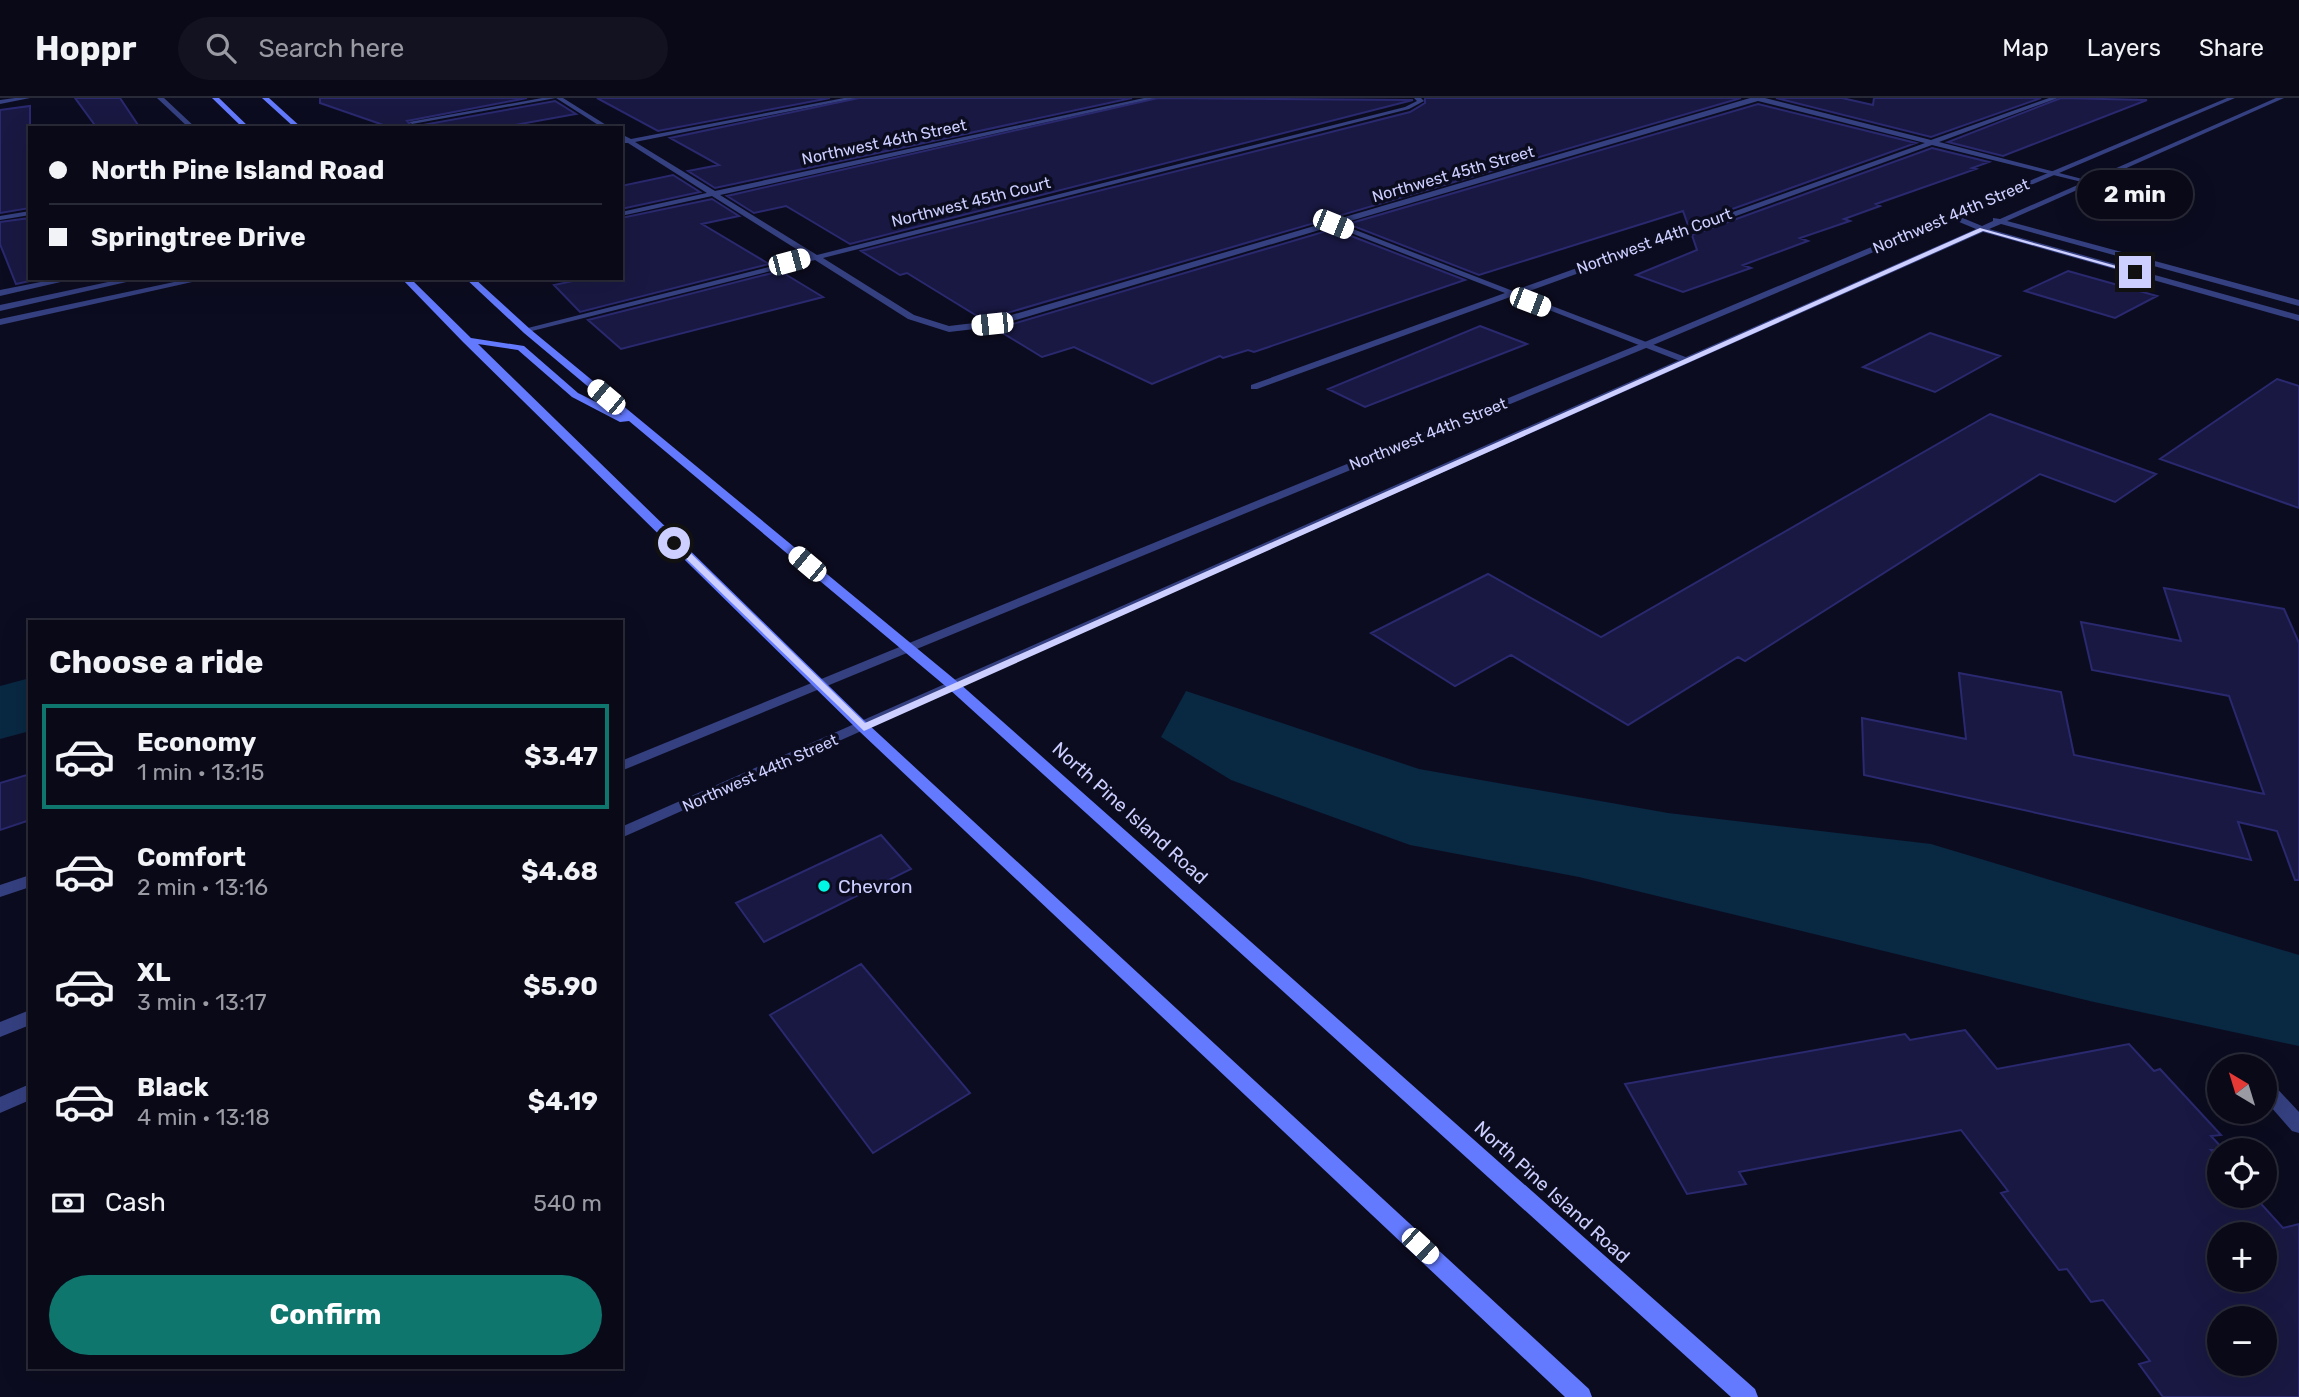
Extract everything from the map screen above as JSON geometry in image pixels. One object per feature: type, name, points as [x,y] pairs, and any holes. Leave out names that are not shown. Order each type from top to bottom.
[{"type":"main road","points":[[215,98],[245,126]]},
{"type":"main road","points":[[265,98],[297,126]]},
{"type":"main road","points":[[407,280],[819,685],[1581,1397]]},
{"type":"main road","name":"North Pine Island Road","points":[[471,280],[527,331],[954,687],[1747,1397]]},
{"type":"main road","points":[[466,340],[521,348],[575,394],[648,431]]},
{"type":"street","points":[[0,102],[27,98]]},
{"type":"street","points":[[160,98],[191,126]]},
{"type":"street","points":[[412,122],[553,98]]},
{"type":"street","points":[[559,98],[605,126]]},
{"type":"street","points":[[626,142],[853,98]]},
{"type":"street","name":"Northwest 46th Street","points":[[623,214],[1152,98]]},
{"type":"street","points":[[1758,98],[2090,182]]},
{"type":"street","name":"Northwest 45th Street","points":[[815,256],[911,317],[949,329],[992,324],[1758,98]]},
{"type":"street","name":"Northwest 44th Court","points":[[1254,387],[1507,293],[2055,98]]},
{"type":"street","name":"Northwest 44th Street","points":[[623,765],[1643,345],[2232,98]]},
{"type":"street","name":"Northwest 44th Street","points":[[623,833],[2281,98]]},
{"type":"street","name":"Northwest 45th Court","points":[[527,331],[1394,111],[1419,100]]},
{"type":"street","points":[[2170,124],[2181,127]]},
{"type":"street","points":[[2193,129],[2204,132]]},
{"type":"street","points":[[626,142],[815,256]]},
{"type":"street","points":[[0,218],[28,214]]},
{"type":"street","points":[[1952,216],[2000,221],[2299,303]]},
{"type":"street","points":[[1952,216],[1982,229],[2299,318]]},
{"type":"street","points":[[1333,224],[1685,360]]},
{"type":"street","points":[[0,293],[64,280]]},
{"type":"street","points":[[0,308],[131,280]]},
{"type":"street","points":[[0,322],[197,280]]},
{"type":"street","points":[[0,891],[28,882]]},
{"type":"street","points":[[0,1030],[28,1018]]},
{"type":"street","points":[[0,1105],[28,1094]]},
{"type":"street","points":[[2277,1100],[2299,1125]]},
{"type":"water","points":[[28,679],[28,732],[0,739],[0,686]]},
{"type":"water","points":[[1186,691],[1419,769],[1668,813],[1931,844],[2299,955],[2299,1046],[2094,1002],[1579,877],[1410,845],[1231,780],[1161,737]]},
{"type":"building","points":[[75,98],[120,98],[139,126],[96,126]]},
{"type":"building","points":[[320,98],[527,98],[407,121],[411,126],[386,126],[320,103]]},
{"type":"building","points":[[597,98],[830,98],[658,131]]},
{"type":"building","points":[[859,98],[1132,98],[715,188],[688,171],[719,165],[670,138]]},
{"type":"building","points":[[1158,98],[1413,100],[850,244],[786,206],[754,213],[727,196]]},
{"type":"building","points":[[1425,98],[1741,98],[990,318],[982,319],[907,273],[900,275],[861,251],[1410,112],[1425,103]]},
{"type":"building","points":[[1776,98],[1842,98],[1873,105],[1874,98],[2041,98],[1931,137]]},
{"type":"building","points":[[2061,98],[2147,100],[2003,156],[1948,142]]},
{"type":"building","points":[[555,101],[576,114],[509,126],[418,126]]},
{"type":"building","points":[[1758,104],[1916,143],[1688,225],[1683,211],[1479,275],[1348,224]]},
{"type":"building","points":[[30,106],[28,208],[0,213],[0,110]]},
{"type":"building","points":[[1932,148],[1989,162],[1876,204],[1880,206],[1844,219],[1850,221],[1800,238],[1808,241],[1743,265],[1751,268],[1683,292],[1636,275],[1697,250],[1692,235]]},
{"type":"building","points":[[673,175],[700,192],[623,209],[623,186]]},
{"type":"building","points":[[712,199],[739,216],[702,224],[769,264],[580,312],[554,285],[578,280],[623,280],[623,218]]},
{"type":"building","points":[[28,218],[30,281],[16,284],[0,244],[0,222]]},
{"type":"building","points":[[1333,229],[1465,280],[1254,352],[1248,350],[1223,358],[1220,356],[1152,384],[1074,347],[1042,357],[996,329]]},
{"type":"building","points":[[780,271],[823,297],[621,349],[588,320]]},
{"type":"building","points":[[2068,271],[2157,296],[2115,318],[2025,291]]},
{"type":"building","points":[[1480,326],[1527,344],[1365,407],[1328,389]]},
{"type":"building","points":[[1930,333],[2000,356],[1935,392],[1863,367]]},
{"type":"building","points":[[2277,379],[2299,386],[2299,508],[2160,459]]},
{"type":"building","points":[[1990,414],[2156,474],[2115,502],[2040,474],[1745,661],[1738,657],[1628,725],[1511,655],[1455,686],[1371,633],[1488,574],[1601,637]]},
{"type":"building","points":[[2164,588],[2284,609],[2299,643],[2299,880],[2295,880],[2277,831],[2238,822],[2251,860],[1864,775],[1862,718],[1966,739],[1959,673],[2061,692],[2074,755],[2264,794],[2229,696],[2092,670],[2081,622],[2181,641]]},
{"type":"building","points":[[28,775],[28,821],[0,830],[0,783]]},
{"type":"building","name":"Chevron","points":[[881,835],[911,869],[764,942],[736,903]]},
{"type":"building","points":[[861,964],[970,1093],[873,1153],[770,1015]]},
{"type":"building","points":[[1965,1030],[1997,1069],[2129,1044],[2154,1071],[2160,1069],[2207,1120],[2207,1124],[2211,1124],[2221,1135],[2207,1138],[2207,1208],[2265,1208],[2283,1228],[2299,1224],[2299,1397],[2163,1397],[2139,1364],[2150,1361],[2103,1300],[2091,1302],[2067,1269],[2059,1270],[2001,1193],[2008,1191],[1961,1130],[1739,1172],[1746,1184],[1687,1194],[1625,1084],[1905,1034],[1910,1040]]},
{"type":"place","name":"Chevron","points":[[824,886]]},
{"type":"route","points":[[674,543],[864,727],[1696,354],[1982,229],[2135,272]]}]
